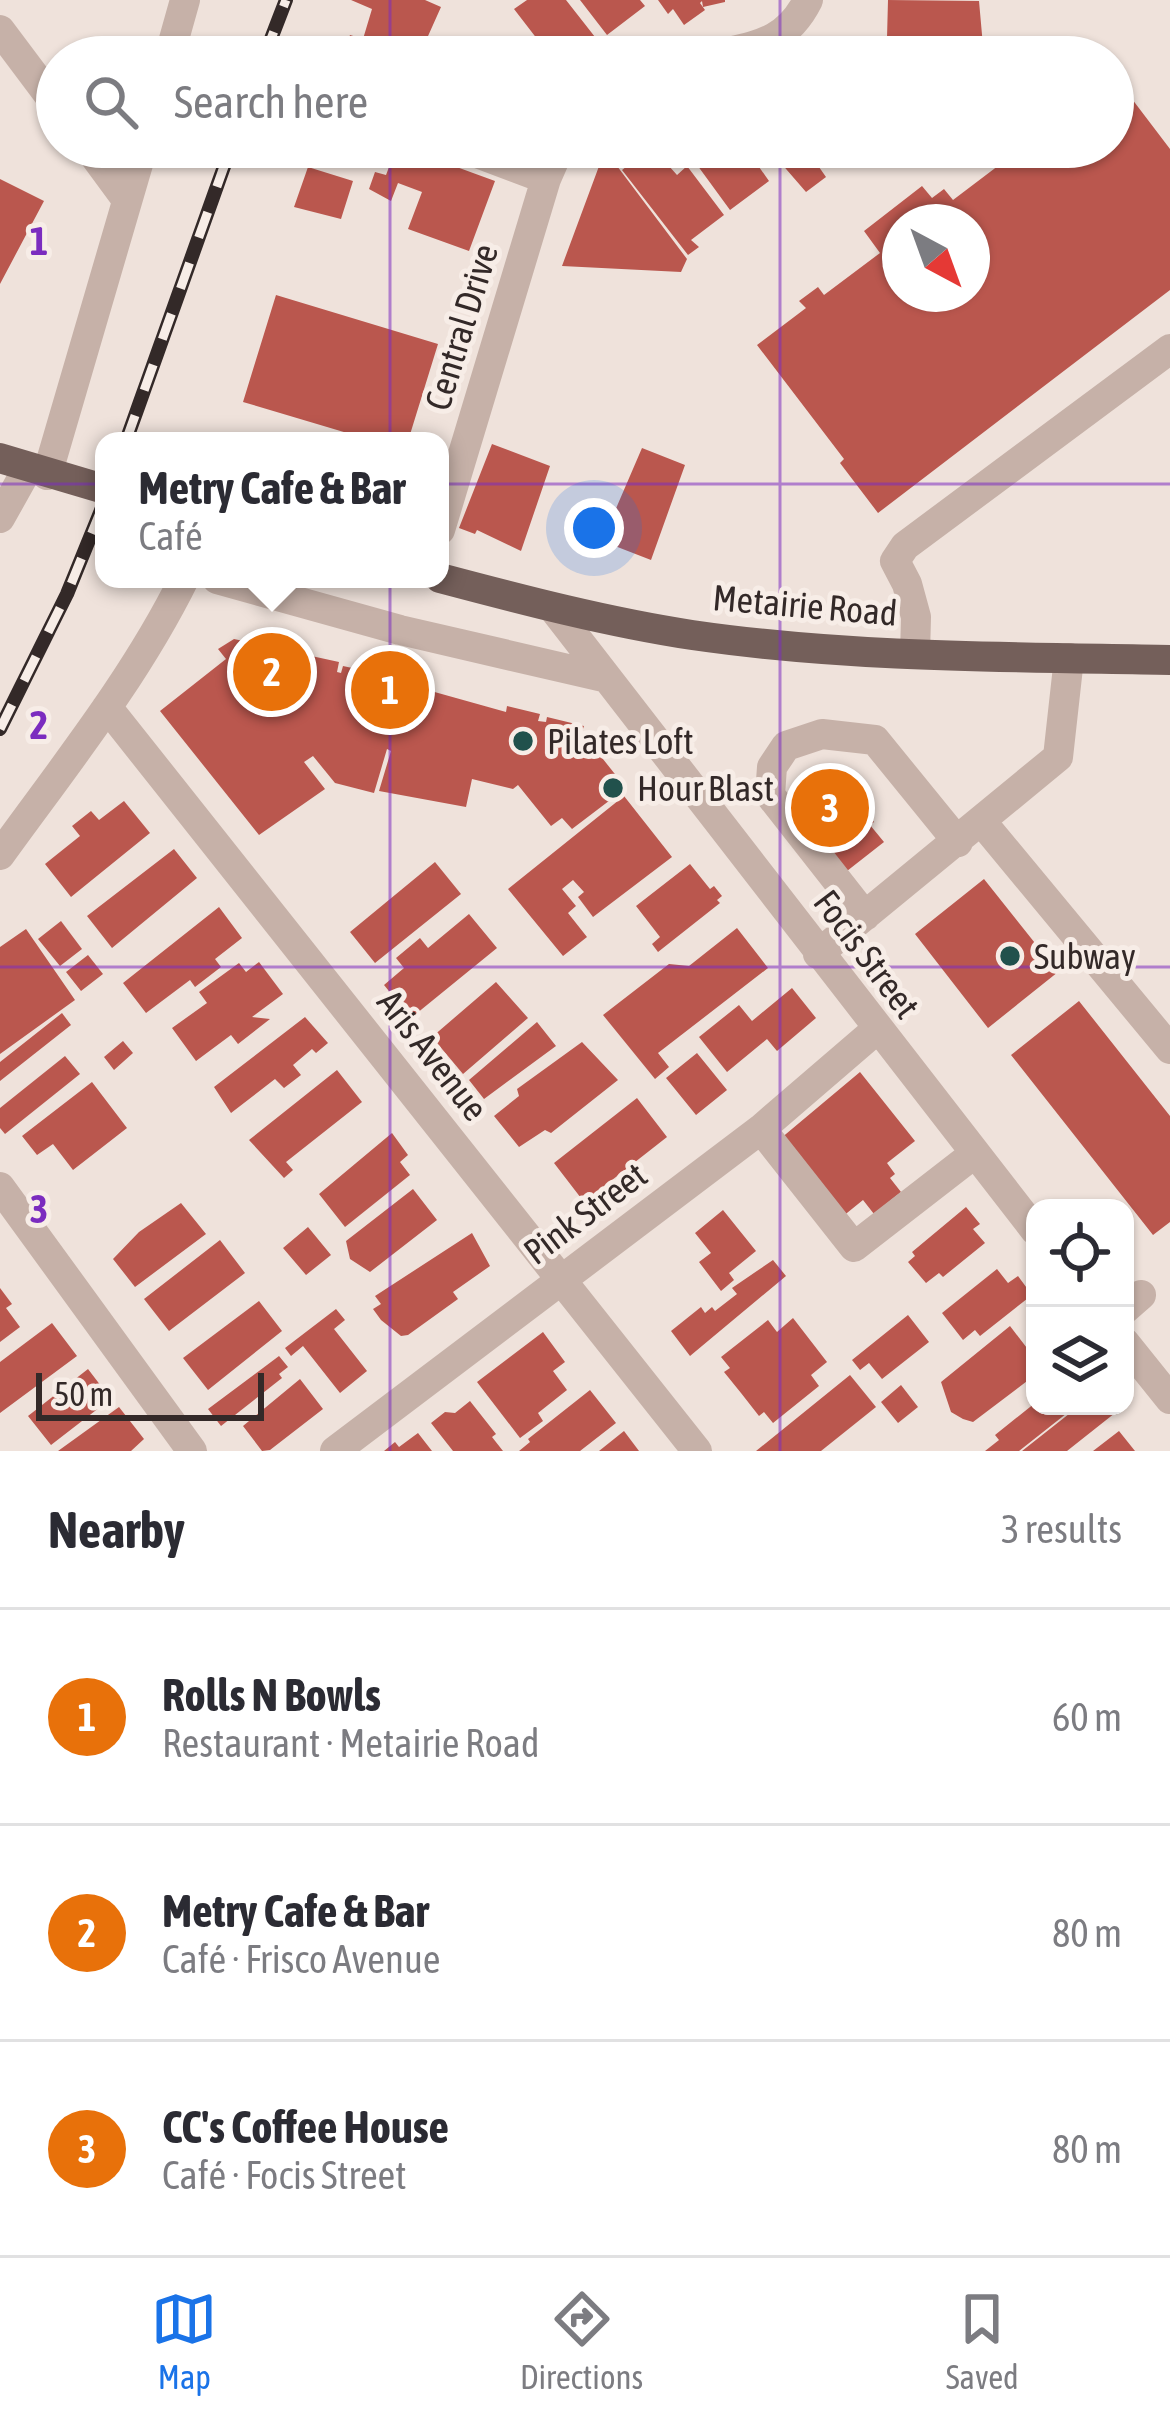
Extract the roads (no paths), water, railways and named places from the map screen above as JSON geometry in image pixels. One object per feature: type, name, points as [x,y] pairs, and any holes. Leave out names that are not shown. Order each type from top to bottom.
[{"type":"main road","points":[[25,467],[95,486]]},
{"type":"main road","name":"Metairie Road","points":[[449,580],[553,608],[691,635],[843,651],[1170,660]]},
{"type":"street","points":[[175,36],[185,0]]},
{"type":"street","points":[[780,36],[808,0]]},
{"type":"street","points":[[0,30],[36,78]]},
{"type":"street","points":[[103,168],[127,200]]},
{"type":"street","points":[[0,518],[25,467],[136,168]]},
{"type":"street","points":[[517,168],[546,179]]},
{"type":"street","name":"Central Drive","points":[[449,500],[551,168]]},
{"type":"street","points":[[915,653],[916,616],[895,560],[905,546],[1170,349]]},
{"type":"street","points":[[0,855],[107,707],[159,629],[180,588]]},
{"type":"street","points":[[250,588],[400,630],[607,678]]},
{"type":"street","name":"Focis Street","points":[[553,608],[1026,1219]]},
{"type":"street","points":[[818,954],[1058,757],[1069,658]]},
{"type":"street","name":"Aris Avenue","points":[[107,707],[697,1451]]},
{"type":"street","points":[[866,916],[770,795],[772,767],[786,746],[822,734],[875,740],[970,832],[1170,1049]]},
{"type":"street","name":"Pink Street","points":[[335,1451],[760,1129],[876,1030]]},
{"type":"street","points":[[760,1129],[854,1247],[974,1154]]},
{"type":"street","points":[[0,1187],[192,1451]]},
{"type":"street","points":[[1134,1354],[1170,1399]]},
{"type":"railway","points":[[272,36],[286,0]]},
{"type":"railway","points":[[129,432],[224,168]]},
{"type":"railway","points":[[0,729],[67,594],[95,525]]},
{"type":"place","name":"Metry Cafe & Bar","points":[[272,672]]},
{"type":"place","name":"Rolls N Bowls","points":[[390,690]]},
{"type":"place","name":"Pilates Loft","points":[[523,741]]},
{"type":"place","name":"Hour Blast","points":[[613,788]]},
{"type":"place","name":"CC's Coffee House","points":[[830,808]]},
{"type":"place","name":"Subway","points":[[1010,956]]}]
